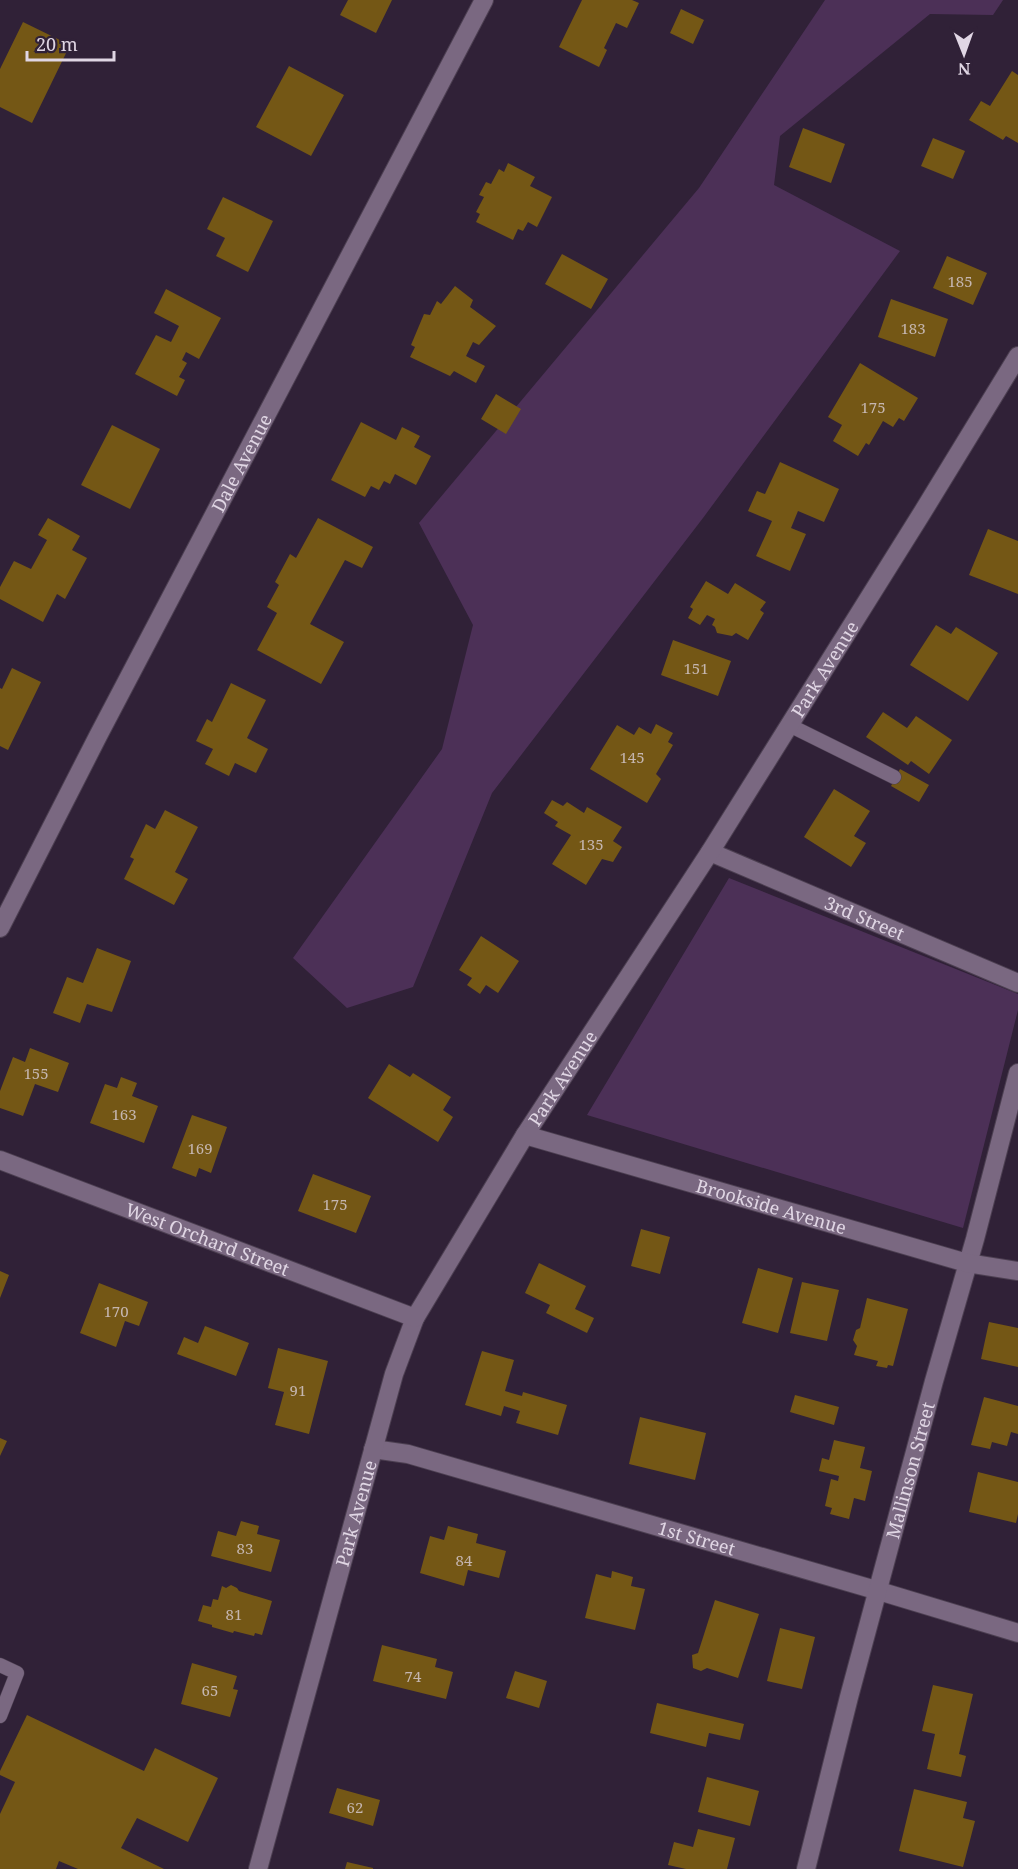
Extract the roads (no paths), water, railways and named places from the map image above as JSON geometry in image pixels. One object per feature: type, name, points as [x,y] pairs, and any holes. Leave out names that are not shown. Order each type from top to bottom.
[{"type":"street","name":"Dale Avenue","points":[[0,928],[98,736],[484,0]]},
{"type":"street","name":"Park Avenue","points":[[258,1869],[394,1374],[415,1318],[525,1135],[710,852],[1018,356]]},
{"type":"street","name":"3rd Street","points":[[710,852],[1018,983]]},
{"type":"street","name":"Mallinson Street","points":[[806,1869],[849,1696],[961,1290],[1018,1073]]},
{"type":"street","name":"Brookside Avenue","points":[[525,1135],[967,1263],[1018,1271]]},
{"type":"street","name":"West Orchard Street","points":[[0,1160],[415,1318]]},
{"type":"street","name":"1st Street","points":[[373,1449],[408,1454],[1018,1633]]},
{"type":"lane","points":[[789,724],[894,777]]},
{"type":"lane","points":[[0,1665],[17,1673],[0,1716]]}]
